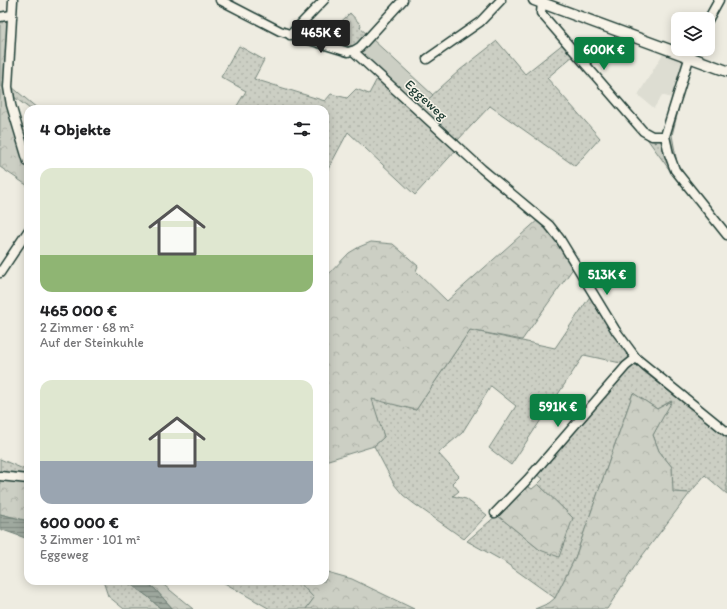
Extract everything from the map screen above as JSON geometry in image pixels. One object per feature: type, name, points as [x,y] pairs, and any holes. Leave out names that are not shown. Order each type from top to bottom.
[{"type":"main road","points":[[538,2],[671,46]]},
{"type":"main road","points":[[697,56],[727,72]]},
{"type":"street","points":[[13,0],[8,87],[10,105],[24,149]]},
{"type":"street","points":[[220,0],[290,35],[346,51],[353,51],[363,44],[403,0]]},
{"type":"street","points":[[290,35],[324,0]]},
{"type":"street","points":[[427,59],[480,22],[501,0]]},
{"type":"street","points":[[712,12],[719,0]]},
{"type":"street","points":[[538,2],[541,13],[643,131],[652,136],[665,136]]},
{"type":"street","points":[[0,17],[11,15]]},
{"type":"street","name":"Eggeweg","points":[[353,51],[482,169],[549,225],[560,239],[616,331],[636,358],[727,432]]},
{"type":"street","points":[[690,56],[665,136],[669,154],[675,170],[727,235]]},
{"type":"street","points":[[0,273],[24,236]]},
{"type":"street","points":[[495,513],[528,479],[626,366],[636,358]]},
{"type":"street","points":[[0,476],[24,479]]},
{"type":"shaded area","points":[[664,52],[685,61],[674,99],[662,95],[654,108],[638,95]]},
{"type":"shaded area","points":[[0,514],[24,520],[24,538],[0,529]]},
{"type":"shaded area","points":[[132,585],[150,585],[173,609],[161,609],[147,596]]},
{"type":"green space","points":[[6,11],[8,29],[8,106],[24,156],[24,183],[0,167],[0,12]]},
{"type":"green space","points":[[350,13],[361,25],[360,28],[367,34],[353,49],[320,42]]},
{"type":"green space","points":[[372,39],[433,95],[419,108],[360,54],[359,51]]},
{"type":"green space","points":[[497,41],[525,74],[564,43],[574,55],[547,78],[600,138],[575,166],[490,106],[457,141],[483,166],[544,217],[619,331],[638,354],[727,430],[727,436],[633,358],[625,364],[584,355],[511,465],[489,448],[516,406],[491,386],[462,433],[438,453],[459,476],[452,483],[459,491],[453,496],[466,499],[487,515],[464,539],[413,503],[403,495],[394,484],[374,446],[384,437],[371,398],[416,410],[470,330],[555,348],[591,295],[548,227],[457,149],[415,195],[348,132],[329,168],[329,105],[237,105],[246,91],[221,77],[239,46],[264,60],[254,79],[325,101],[331,94],[347,98],[356,89],[369,94],[378,77],[419,107],[460,70]]},
{"type":"green space","points":[[5,81],[33,105],[25,105],[14,97],[24,134],[24,156],[8,106]]},
{"type":"green space","points":[[676,93],[682,95],[672,135],[677,163],[690,183],[727,228],[727,240],[676,179],[643,133],[649,131],[661,132],[665,129]]},
{"type":"green space","points":[[539,219],[548,227],[574,267],[522,340],[470,330],[416,410],[372,399],[384,437],[374,446],[329,460],[329,274],[349,253],[359,247],[371,242],[393,244],[418,266],[416,271],[447,301]]},
{"type":"green space","points":[[633,363],[727,437],[727,494],[705,475],[690,493],[672,492],[672,467],[659,451],[653,435],[671,401],[657,409],[633,393],[575,558],[555,598],[503,561],[467,541],[497,515],[540,550],[573,518],[538,484],[543,479],[536,473]]},
{"type":"green space","points":[[633,393],[657,409],[672,401],[653,435],[659,451],[672,467],[673,492],[690,493],[639,560],[607,609],[535,609],[549,603],[555,598],[575,558]]},
{"type":"green space","points":[[0,459],[24,469],[24,479],[0,475]]},
{"type":"green space","points":[[0,477],[24,480],[24,520],[0,514]]},
{"type":"green space","points":[[538,484],[573,518],[559,557],[540,550],[497,515],[525,485],[532,489]]},
{"type":"green space","points":[[329,573],[352,579],[414,609],[306,609],[314,598],[302,585],[329,585]]},
{"type":"green space","points":[[104,585],[132,585],[147,596],[161,609],[124,609],[108,596]]},
{"type":"green space","points":[[150,585],[164,585],[193,609],[173,609]]},
{"type":"green space","points":[[228,585],[302,585],[314,598],[306,609],[270,609]]}]
